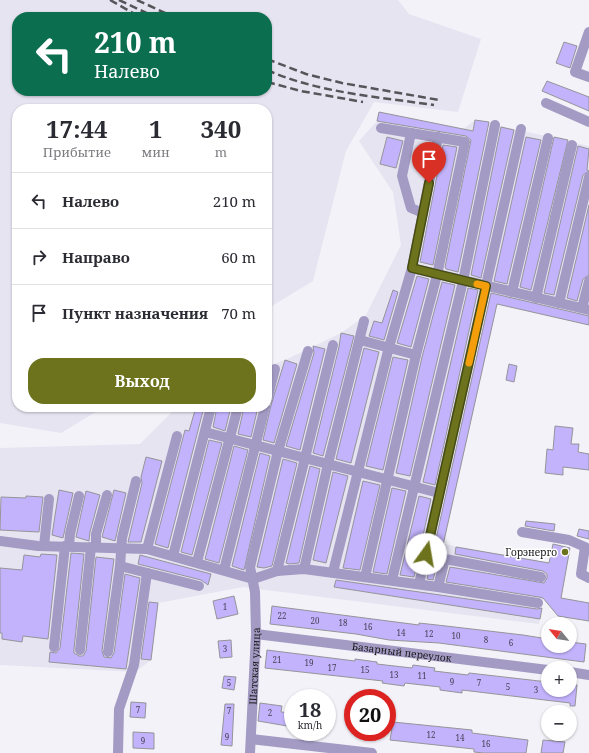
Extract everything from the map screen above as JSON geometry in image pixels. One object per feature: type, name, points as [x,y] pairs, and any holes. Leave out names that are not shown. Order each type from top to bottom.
[{"type":"street","points":[[589,32],[575,72],[589,77]]},
{"type":"street","points":[[546,103],[589,122]]},
{"type":"street","points":[[392,580],[463,281],[495,125]]},
{"type":"street","points":[[365,577],[416,355],[437,276],[464,142],[381,128]]},
{"type":"street","points":[[419,584],[521,129]]},
{"type":"street","points":[[410,133],[402,176],[411,208],[423,213]]},
{"type":"street","points":[[333,572],[389,347],[412,268],[438,137]]},
{"type":"street","points":[[512,292],[548,138]]},
{"type":"street","points":[[536,298],[572,145]]},
{"type":"street","points":[[559,303],[589,177]]},
{"type":"street","points":[[412,268],[437,276],[586,309],[589,281]]},
{"type":"street","points":[[304,569],[328,464],[364,322]]},
{"type":"street","points":[[360,340],[416,355]]},
{"type":"street","points":[[277,571],[333,345]]},
{"type":"street","name":"Шатская улица","points":[[250,753],[252,739],[256,634],[255,592],[250,567],[278,451],[308,351]]},
{"type":"street","points":[[272,381],[275,370]]},
{"type":"street","points":[[173,556],[210,412]]},
{"type":"street","points":[[197,562],[237,412]]},
{"type":"street","points":[[224,570],[264,412]]},
{"type":"street","points":[[205,432],[439,493]]},
{"type":"street","points":[[147,549],[177,436]]},
{"type":"street","points":[[108,652],[120,566],[122,538],[136,481]]},
{"type":"street","points":[[80,650],[96,534],[107,495]]},
{"type":"street","points":[[54,647],[67,546],[79,496]]},
{"type":"street","points":[[44,546],[49,499]]},
{"type":"street","points":[[522,532],[569,540],[585,547],[580,574],[589,578]]},
{"type":"street","points":[[0,541],[44,546],[147,549],[253,579],[277,571],[304,569],[438,586],[538,603]]},
{"type":"street","points":[[438,586],[445,559],[541,577]]},
{"type":"street","points":[[120,566],[200,586]]},
{"type":"street","points":[[118,753],[119,709],[134,665],[147,573]]},
{"type":"street","name":"Базарный переулок","points":[[256,634],[541,669]]},
{"type":"street","points":[[577,673],[589,674]]},
{"type":"street","points":[[252,739],[372,753]]},
{"type":"shaded area","points":[[0,0],[398,0],[409,14],[481,39],[458,112],[374,102],[346,151],[313,281],[272,306],[272,104],[12,104],[12,412],[96,412],[61,433],[0,423]]},
{"type":"shaded area","points":[[379,112],[463,129],[475,120],[589,146],[589,325],[497,304],[444,544],[549,563],[539,624],[243,587],[158,603],[151,660],[135,672],[0,665],[0,448],[140,444],[172,412],[272,412],[272,364],[285,360],[341,333],[366,315],[401,245],[393,192],[359,141],[377,121]]},
{"type":"building","points":[[564,42],[577,46],[570,68],[556,63]]},
{"type":"building","points":[[547,81],[589,97],[589,111],[542,91]]},
{"type":"building","points":[[379,112],[473,131],[475,120],[489,122],[458,272],[446,269],[445,267],[471,140],[466,136],[377,121]]},
{"type":"building","points":[[501,127],[514,130],[481,278],[471,275]]},
{"type":"building","points":[[387,137],[403,141],[396,168],[380,164]]},
{"type":"building","points":[[526,137],[541,140],[507,284],[494,281]]},
{"type":"building","points":[[554,137],[568,140],[531,290],[520,287]]},
{"type":"building","points":[[443,145],[457,147],[433,265],[420,262]]},
{"type":"building","points":[[578,146],[589,149],[587,170],[589,171],[583,175],[554,295],[544,293]]},
{"type":"building","points":[[589,205],[589,275],[583,279],[577,301],[567,298]]},
{"type":"building","points":[[417,276],[429,279],[411,347],[397,343]]},
{"type":"building","points":[[442,282],[455,285],[410,476],[396,473],[422,357]]},
{"type":"building","points":[[468,288],[478,290],[435,485],[423,482]]},
{"type":"building","points":[[393,290],[398,292],[384,340],[369,336],[374,321],[382,323]]},
{"type":"building","points":[[491,293],[589,316],[589,325],[497,304],[441,554],[433,580],[427,579]]},
{"type":"building","points":[[341,333],[354,336],[323,456],[313,453],[339,347]]},
{"type":"building","points":[[313,346],[325,349],[300,450],[286,446],[314,353]]},
{"type":"building","points":[[364,348],[379,352],[351,463],[336,459]]},
{"type":"building","points":[[393,357],[408,360],[383,470],[366,466]]},
{"type":"building","points":[[285,360],[297,364],[274,443],[263,440],[269,412],[272,412],[272,402]]},
{"type":"building","points":[[509,364],[517,366],[514,382],[506,380]]},
{"type":"building","points":[[195,412],[203,412],[168,548],[155,544],[185,430],[189,431]]},
{"type":"building","points":[[216,412],[230,412],[225,431],[213,427]]},
{"type":"building","points":[[243,412],[257,412],[251,437],[238,434]]},
{"type":"building","points":[[555,426],[573,428],[571,444],[579,444],[578,452],[589,454],[589,470],[563,467],[563,475],[545,473],[547,449],[553,450]]},
{"type":"building","points":[[209,440],[222,443],[192,555],[181,552]]},
{"type":"building","points":[[234,446],[248,450],[219,563],[205,559]]},
{"type":"building","points":[[260,453],[270,456],[244,570],[232,566]]},
{"type":"building","points":[[146,457],[162,461],[141,542],[128,542],[142,483],[141,477]]},
{"type":"building","points":[[283,459],[297,463],[272,566],[264,568],[257,567]]},
{"type":"building","points":[[310,466],[320,469],[299,563],[289,564],[286,563]]},
{"type":"building","points":[[333,472],[348,476],[326,563],[313,560]]},
{"type":"building","points":[[363,481],[380,485],[360,570],[343,568]]},
{"type":"building","points":[[392,488],[406,491],[387,574],[373,572]]},
{"type":"building","points":[[59,490],[73,493],[63,538],[52,535]]},
{"type":"building","points":[[114,490],[126,493],[115,541],[102,537]]},
{"type":"building","points":[[86,491],[100,495],[89,541],[76,537]]},
{"type":"building","points":[[26,496],[43,497],[39,532],[0,530],[1,497],[26,498]]},
{"type":"building","points":[[419,496],[431,499],[414,577],[400,575]]},
{"type":"building","points":[[526,521],[555,524],[554,531],[525,526]]},
{"type":"building","points":[[579,529],[589,531],[589,539],[577,536]]},
{"type":"building","points":[[553,544],[570,548],[561,598],[589,603],[589,621],[577,619],[577,617],[558,616],[543,598],[446,582],[450,567],[544,583],[547,578],[547,574],[543,571],[455,554],[456,547],[549,563]]},
{"type":"building","points":[[71,553],[84,554],[74,649],[74,653],[79,656],[83,656],[86,651],[96,557],[114,559],[102,651],[104,657],[111,658],[114,653],[125,574],[140,578],[126,669],[49,662],[50,652],[56,653],[60,648]]},
{"type":"building","points":[[41,554],[57,555],[48,639],[23,636],[22,642],[2,639],[2,633],[0,633],[0,568],[22,570],[24,555],[40,557]]},
{"type":"building","points":[[140,555],[211,574],[208,585],[201,580],[138,564]]},
{"type":"building","points":[[336,580],[537,609],[542,608],[540,619],[334,587]]},
{"type":"building","points":[[234,596],[238,614],[217,619],[213,601]]},
{"type":"building","points":[[149,602],[158,603],[151,660],[141,659]]},
{"type":"building","points":[[272,606],[419,625],[419,623],[541,638],[541,653],[577,653],[577,643],[586,644],[584,662],[439,643],[389,640],[356,634],[270,624]]},
{"type":"building","points":[[231,640],[232,657],[220,658],[218,641]]},
{"type":"building","points":[[267,650],[355,661],[355,659],[377,662],[377,664],[412,668],[413,665],[435,668],[434,671],[468,675],[469,673],[541,681],[541,697],[576,697],[575,705],[570,705],[570,703],[462,690],[462,693],[440,690],[440,687],[405,683],[404,686],[382,683],[383,681],[265,668]]},
{"type":"building","points":[[224,676],[236,677],[234,690],[222,688]]},
{"type":"building","points":[[131,702],[146,703],[145,718],[130,717]]},
{"type":"building","points":[[260,703],[282,706],[281,712],[284,712],[284,725],[258,721]]},
{"type":"building","points":[[225,704],[234,704],[232,746],[221,745]]},
{"type":"building","points":[[396,722],[472,730],[472,733],[528,740],[526,753],[484,753],[474,752],[474,749],[396,741]]},
{"type":"building","points":[[133,732],[154,733],[154,749],[133,748]]},
{"type":"building","points":[[543,741],[565,742],[563,753],[541,753]]},
{"type":"railway","points":[[110,0],[131,12]]},
{"type":"railway","points":[[119,0],[144,12]]},
{"type":"railway","points":[[137,0],[163,12]]},
{"type":"railway","points":[[272,61],[306,74],[342,83],[439,100]]},
{"type":"railway","points":[[272,72],[287,78],[328,89],[434,105]]},
{"type":"railway","points":[[272,83],[301,91],[363,102]]},
{"type":"slow traffic","points":[[469,363],[486,286],[477,284]]},
{"type":"place","name":"Горэнерго","points":[[565,552]]},
{"type":"route","points":[[426,554],[486,286],[437,276],[412,268],[429,183]]}]
